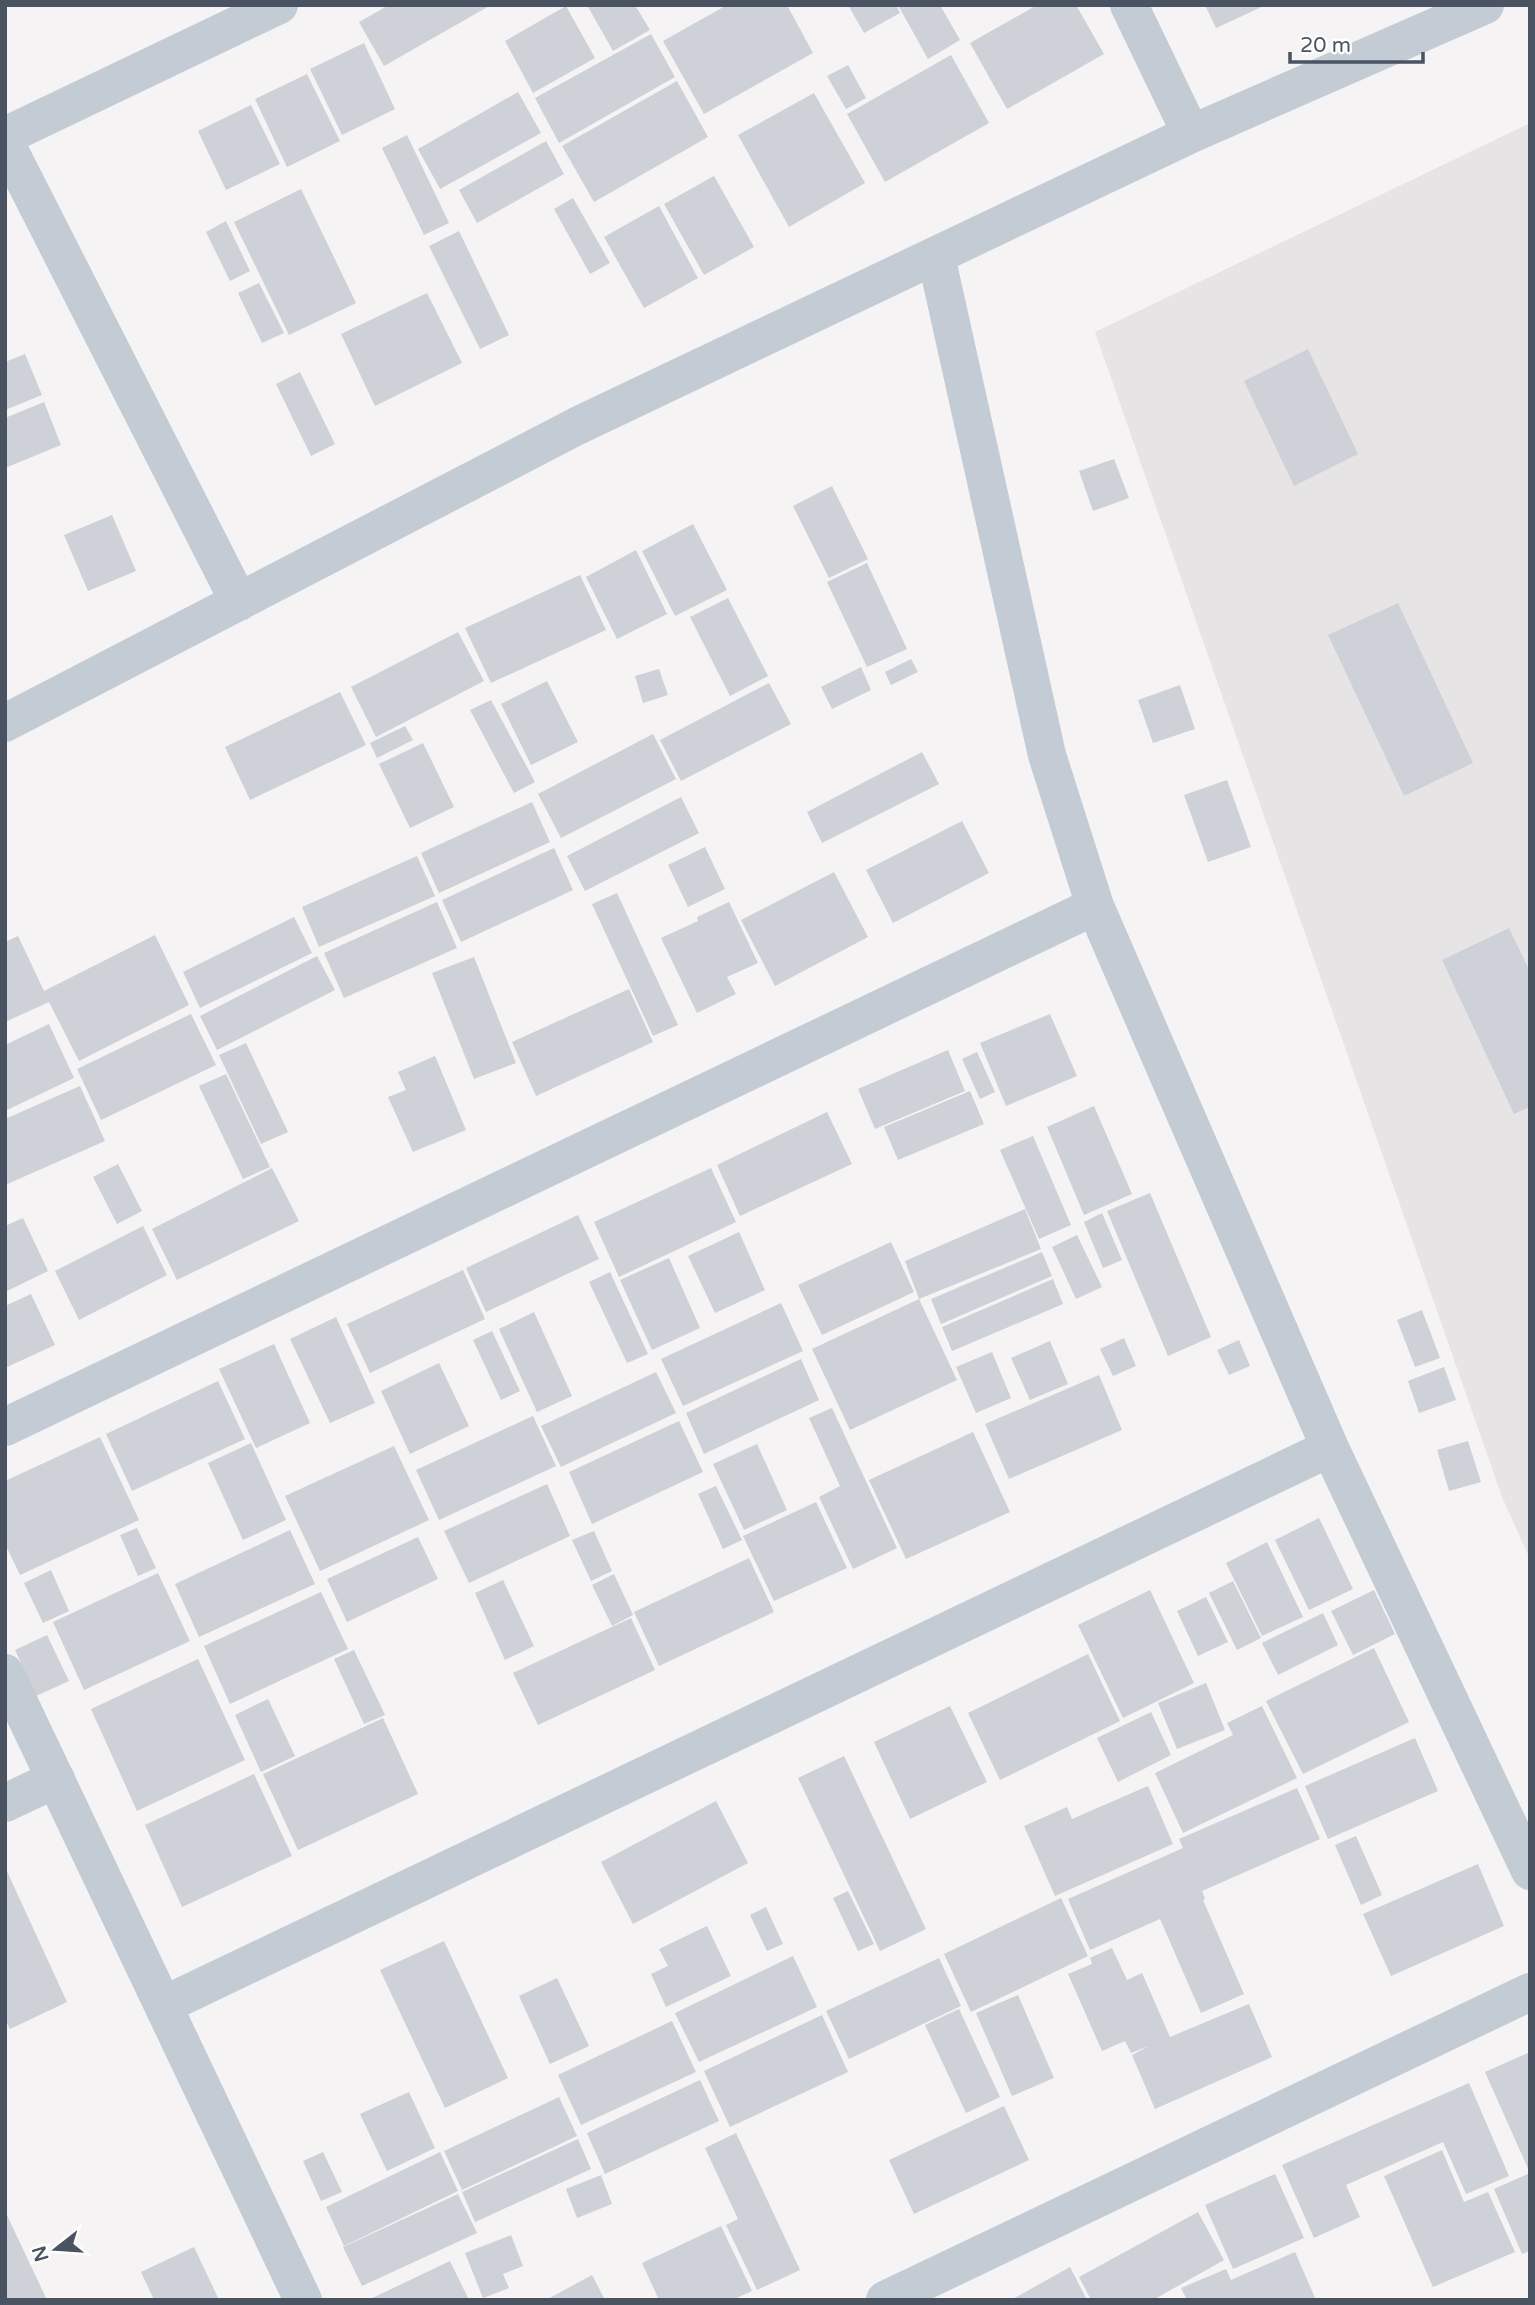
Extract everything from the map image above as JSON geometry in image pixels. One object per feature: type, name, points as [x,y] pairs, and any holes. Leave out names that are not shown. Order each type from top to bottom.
[{"type":"street","points":[[5,136],[279,5]]},
{"type":"street","points":[[1129,5],[1191,134]]},
{"type":"street","points":[[5,723],[577,426],[1191,134],[1485,5]]},
{"type":"street","points":[[5,142],[239,602]]},
{"type":"street","points":[[936,256],[1047,755],[1095,906],[1330,1448],[1530,1871]]},
{"type":"street","points":[[5,1427],[1095,906]]},
{"type":"street","points":[[164,2006],[1330,1448]]},
{"type":"street","points":[[5,1673],[303,2300]]},
{"type":"street","points":[[5,1803],[55,1779]]},
{"type":"street","points":[[885,2300],[1530,1992]]},
{"type":"shaded area","points":[[1530,123],[1530,1559],[1502,1497],[1095,332]]},
{"type":"building","points":[[389,5],[491,5],[384,66],[359,22]]},
{"type":"building","points":[[587,5],[635,5],[650,30],[613,51]]},
{"type":"building","points":[[727,5],[787,5],[813,53],[704,114],[663,41]]},
{"type":"building","points":[[848,5],[896,5],[900,13],[864,33]]},
{"type":"building","points":[[940,5],[960,40],[928,59],[899,7]]},
{"type":"building","points":[[1037,5],[1076,5],[1104,54],[1007,109],[970,43]]},
{"type":"building","points":[[1205,5],[1266,5],[1216,28]]},
{"type":"building","points":[[566,6],[595,58],[533,93],[505,41]]},
{"type":"building","points":[[651,34],[675,77],[559,143],[535,98]]},
{"type":"building","points":[[364,43],[395,109],[342,135],[310,69]]},
{"type":"building","points":[[951,55],[989,123],[885,182],[847,114]]},
{"type":"building","points":[[848,65],[866,98],[846,109],[827,76]]},
{"type":"building","points":[[307,74],[340,141],[287,167],[255,99]]},
{"type":"building","points":[[677,81],[708,137],[594,202],[562,146]]},
{"type":"building","points":[[518,92],[541,133],[440,189],[418,149]]},
{"type":"building","points":[[814,93],[865,183],[789,227],[738,135]]},
{"type":"building","points":[[251,105],[280,164],[226,190],[198,131]]},
{"type":"building","points":[[407,135],[449,223],[424,235],[382,148]]},
{"type":"building","points":[[546,141],[564,174],[477,223],[459,190]]},
{"type":"building","points":[[714,176],[754,247],[704,275],[664,204]]},
{"type":"building","points":[[301,189],[356,303],[289,335],[234,222]]},
{"type":"building","points":[[573,198],[610,263],[590,274],[554,209]]},
{"type":"building","points":[[659,206],[698,278],[644,308],[604,237]]},
{"type":"building","points":[[226,221],[250,271],[230,281],[206,232]]},
{"type":"building","points":[[459,231],[509,335],[480,349],[429,246]]},
{"type":"building","points":[[259,283],[284,333],[262,343],[238,293]]},
{"type":"building","points":[[427,293],[462,363],[375,406],[341,334]]},
{"type":"building","points":[[1308,349],[1358,454],[1294,486],[1244,381]]},
{"type":"building","points":[[25,354],[42,395],[5,410],[5,362]]},
{"type":"building","points":[[300,372],[335,444],[311,456],[276,384]]},
{"type":"building","points":[[44,402],[61,445],[5,468],[5,418]]},
{"type":"building","points":[[1114,459],[1129,498],[1093,511],[1079,471]]},
{"type":"building","points":[[832,486],[868,559],[829,578],[793,506]]},
{"type":"building","points":[[112,515],[136,571],[88,591],[64,535]]},
{"type":"building","points":[[693,524],[727,590],[675,616],[642,551]]},
{"type":"building","points":[[636,550],[667,614],[617,639],[586,577]]},
{"type":"building","points":[[867,563],[907,649],[867,667],[827,582]]},
{"type":"building","points":[[580,575],[606,630],[491,683],[465,628]]},
{"type":"building","points":[[728,598],[768,676],[730,696],[690,617]]},
{"type":"building","points":[[1398,603],[1473,763],[1404,796],[1328,635]]},
{"type":"building","points":[[458,632],[484,681],[376,737],[351,687]]},
{"type":"building","points":[[911,659],[918,672],[891,685],[885,672]]},
{"type":"building","points":[[861,667],[871,690],[832,709],[821,687]]},
{"type":"building","points":[[659,669],[668,695],[643,703],[635,676]]},
{"type":"building","points":[[547,681],[578,742],[531,765],[501,704]]},
{"type":"building","points":[[769,683],[791,724],[681,781],[660,740]]},
{"type":"building","points":[[1180,685],[1195,729],[1153,743],[1138,700]]},
{"type":"building","points":[[340,692],[366,745],[250,800],[225,747]]},
{"type":"building","points":[[491,700],[535,782],[514,793],[470,710]]},
{"type":"building","points":[[405,726],[413,740],[377,758],[370,743]]},
{"type":"building","points":[[653,734],[676,779],[561,838],[538,794]]},
{"type":"building","points":[[423,743],[454,807],[410,828],[379,764]]},
{"type":"building","points":[[922,752],[939,784],[822,843],[807,812]]},
{"type":"building","points":[[1227,780],[1251,847],[1208,862],[1184,795]]},
{"type":"building","points":[[681,797],[699,833],[585,891],[567,856]]},
{"type":"building","points":[[532,802],[550,842],[439,893],[421,853]]},
{"type":"building","points":[[962,821],[989,873],[893,923],[866,870]]},
{"type":"building","points":[[705,847],[725,889],[688,907],[668,865]]},
{"type":"building","points":[[554,848],[573,890],[461,942],[442,900]]},
{"type":"building","points":[[417,856],[435,896],[319,947],[302,907]]},
{"type":"building","points":[[834,872],[868,937],[775,986],[741,920]]},
{"type":"building","points":[[617,893],[678,1025],[653,1036],[592,904]]},
{"type":"building","points":[[437,902],[457,948],[344,998],[324,953]]},
{"type":"building","points":[[729,902],[758,963],[727,977],[736,994],[697,1013],[661,938],[698,921],[697,917]]},
{"type":"building","points":[[294,917],[312,953],[200,1008],[183,972]]},
{"type":"building","points":[[1509,928],[1530,972],[1530,1107],[1514,1114],[1442,960]]},
{"type":"building","points":[[155,935],[189,1005],[79,1061],[49,1002],[5,1022],[5,942],[18,936],[44,991]]},
{"type":"building","points":[[317,956],[335,990],[217,1050],[200,1016]]},
{"type":"building","points":[[474,957],[516,1063],[474,1079],[432,973]]},
{"type":"building","points":[[629,989],[653,1042],[536,1096],[512,1042]]},
{"type":"building","points":[[191,1014],[216,1065],[101,1120],[77,1069]]},
{"type":"building","points":[[1050,1014],[1077,1076],[1006,1106],[980,1043]]},
{"type":"building","points":[[49,1024],[74,1078],[5,1111],[5,1045]]},
{"type":"building","points":[[246,1043],[288,1132],[261,1144],[219,1055]]},
{"type":"building","points":[[948,1050],[965,1091],[875,1129],[858,1089]]},
{"type":"building","points":[[977,1052],[995,1092],[980,1099],[962,1059]]},
{"type":"building","points":[[435,1056],[466,1130],[413,1152],[388,1097],[406,1090],[398,1072]]},
{"type":"building","points":[[226,1074],[270,1167],[243,1179],[199,1086]]},
{"type":"building","points":[[80,1086],[105,1141],[5,1185],[5,1119]]},
{"type":"building","points":[[970,1091],[984,1124],[898,1160],[884,1127]]},
{"type":"building","points":[[1094,1106],[1132,1194],[1084,1215],[1047,1127]]},
{"type":"building","points":[[827,1112],[852,1164],[740,1216],[717,1165]]},
{"type":"building","points":[[1033,1136],[1071,1225],[1039,1239],[1000,1150]]},
{"type":"building","points":[[118,1164],[142,1211],[117,1224],[93,1177]]},
{"type":"building","points":[[272,1168],[299,1221],[177,1280],[152,1229]]},
{"type":"building","points":[[711,1168],[736,1222],[619,1277],[594,1222]]},
{"type":"building","points":[[1150,1193],[1211,1337],[1168,1356],[1107,1211]]},
{"type":"building","points":[[1025,1209],[1041,1249],[919,1299],[905,1261]]},
{"type":"building","points":[[1102,1213],[1122,1260],[1103,1268],[1084,1222]]},
{"type":"building","points":[[578,1215],[599,1259],[486,1312],[466,1268]]},
{"type":"building","points":[[23,1218],[48,1271],[5,1292],[5,1226]]},
{"type":"building","points":[[143,1226],[167,1275],[79,1320],[55,1271]]},
{"type":"building","points":[[739,1232],[765,1290],[715,1313],[688,1256]]},
{"type":"building","points":[[1077,1235],[1102,1287],[1076,1299],[1052,1247]]},
{"type":"building","points":[[891,1242],[914,1292],[822,1335],[798,1285]]},
{"type":"building","points":[[1042,1252],[1052,1276],[941,1324],[931,1299]]},
{"type":"building","points":[[669,1258],[700,1328],[652,1350],[620,1280]]},
{"type":"building","points":[[463,1270],[485,1319],[370,1373],[347,1324]]},
{"type":"building","points":[[610,1272],[648,1354],[627,1363],[589,1282]]},
{"type":"building","points":[[1053,1279],[1063,1304],[952,1351],[942,1327]]},
{"type":"building","points":[[31,1294],[55,1345],[5,1368],[5,1306]]},
{"type":"building","points":[[919,1299],[957,1380],[850,1430],[812,1349]]},
{"type":"building","points":[[781,1303],[803,1351],[683,1406],[661,1359]]},
{"type":"building","points":[[1422,1310],[1440,1358],[1415,1367],[1397,1320]]},
{"type":"building","points":[[534,1312],[572,1396],[537,1412],[499,1329]]},
{"type":"building","points":[[336,1317],[375,1403],[330,1423],[290,1339]]},
{"type":"building","points":[[492,1331],[520,1391],[501,1400],[473,1340]]},
{"type":"building","points":[[1124,1338],[1136,1366],[1113,1376],[1100,1349]]},
{"type":"building","points":[[1239,1340],[1250,1366],[1229,1375],[1217,1350]]},
{"type":"building","points":[[1050,1341],[1068,1384],[1030,1400],[1011,1358]]},
{"type":"building","points":[[274,1344],[310,1423],[256,1448],[219,1369]]},
{"type":"building","points":[[992,1352],[1011,1398],[976,1413],[956,1367]]},
{"type":"building","points":[[801,1359],[819,1400],[704,1454],[686,1413]]},
{"type":"building","points":[[439,1363],[469,1426],[410,1454],[381,1391]]},
{"type":"building","points":[[1444,1367],[1456,1400],[1419,1413],[1408,1381]]},
{"type":"building","points":[[656,1372],[676,1413],[561,1467],[541,1426]]},
{"type":"building","points":[[1099,1375],[1122,1430],[1009,1479],[985,1424]]},
{"type":"building","points":[[218,1381],[245,1439],[132,1491],[106,1434]]},
{"type":"building","points":[[832,1408],[897,1548],[853,1569],[819,1497],[840,1486],[809,1418]]},
{"type":"building","points":[[533,1416],[556,1466],[439,1520],[416,1470]]},
{"type":"building","points":[[679,1421],[703,1472],[592,1524],[569,1472]]},
{"type":"building","points":[[973,1432],[1010,1512],[906,1559],[869,1480]]},
{"type":"building","points":[[100,1437],[139,1520],[20,1575],[5,1544],[5,1481]]},
{"type":"building","points":[[1468,1441],[1481,1482],[1449,1491],[1437,1450]]},
{"type":"building","points":[[251,1443],[286,1520],[243,1540],[208,1463]]},
{"type":"building","points":[[757,1444],[787,1510],[744,1530],[713,1464]]},
{"type":"building","points":[[394,1446],[429,1520],[320,1571],[285,1496]]},
{"type":"building","points":[[547,1484],[570,1536],[469,1583],[444,1531]]},
{"type":"building","points":[[716,1486],[742,1540],[723,1549],[698,1494]]},
{"type":"building","points":[[816,1502],[847,1568],[774,1601],[743,1536]]},
{"type":"building","points":[[1319,1518],[1353,1589],[1309,1610],[1275,1540]]},
{"type":"building","points":[[137,1528],[156,1568],[138,1576],[120,1535]]},
{"type":"building","points":[[290,1530],[315,1584],[199,1637],[175,1584]]},
{"type":"building","points":[[594,1531],[612,1571],[591,1581],[572,1540]]},
{"type":"building","points":[[418,1537],[438,1579],[347,1622],[327,1579]]},
{"type":"building","points":[[1267,1542],[1303,1617],[1262,1636],[1226,1563]]},
{"type":"building","points":[[749,1558],[774,1612],[659,1666],[634,1612]]},
{"type":"building","points":[[51,1570],[69,1611],[43,1623],[24,1583]]},
{"type":"building","points":[[158,1573],[190,1641],[84,1690],[53,1622]]},
{"type":"building","points":[[614,1574],[633,1615],[612,1626],[592,1585]]},
{"type":"building","points":[[503,1580],[534,1646],[505,1660],[475,1593]]},
{"type":"building","points":[[1233,1581],[1261,1638],[1237,1650],[1209,1593]]},
{"type":"building","points":[[1150,1590],[1194,1683],[1123,1718],[1078,1625]]},
{"type":"building","points":[[1374,1590],[1395,1634],[1353,1655],[1331,1611]]},
{"type":"building","points":[[321,1592],[348,1649],[230,1704],[204,1646]]},
{"type":"building","points":[[1206,1597],[1228,1642],[1198,1656],[1177,1611]]},
{"type":"building","points":[[1323,1613],[1338,1645],[1278,1675],[1262,1643]]},
{"type":"building","points":[[631,1618],[655,1670],[538,1725],[513,1673]]},
{"type":"building","points":[[47,1635],[69,1681],[36,1696],[15,1650]]},
{"type":"building","points":[[1374,1648],[1409,1722],[1303,1774],[1266,1701]]},
{"type":"building","points":[[354,1650],[385,1715],[364,1724],[334,1659]]},
{"type":"building","points":[[1088,1654],[1120,1721],[1000,1780],[968,1713]]},
{"type":"building","points":[[198,1659],[245,1760],[137,1811],[91,1709]]},
{"type":"building","points":[[1206,1683],[1225,1730],[1177,1749],[1158,1703]]},
{"type":"building","points":[[268,1699],[295,1756],[261,1772],[235,1715]]},
{"type":"building","points":[[950,1706],[987,1782],[910,1819],[874,1742]]},
{"type":"building","points":[[1262,1706],[1297,1778],[1183,1833],[1155,1773],[1233,1735],[1227,1723]]},
{"type":"building","points":[[1151,1712],[1171,1755],[1118,1782],[1097,1738]]},
{"type":"building","points":[[383,1718],[418,1794],[298,1850],[263,1774]]},
{"type":"building","points":[[1415,1738],[1438,1791],[1328,1839],[1305,1786]]},
{"type":"building","points":[[844,1756],[926,1929],[880,1951],[798,1778]]},
{"type":"building","points":[[254,1774],[292,1856],[182,1907],[145,1825]]},
{"type":"building","points":[[1148,1786],[1173,1844],[1055,1896],[1024,1826],[1067,1807],[1072,1819]]},
{"type":"building","points":[[1297,1788],[1320,1839],[1202,1891],[1203,1900],[1244,1994],[1201,2013],[1160,1919],[1090,1950],[1068,1899],[1183,1848],[1179,1839]]},
{"type":"building","points":[[716,1801],[748,1863],[633,1924],[601,1862]]},
{"type":"building","points":[[1356,1836],[1382,1895],[1361,1905],[1335,1845]]},
{"type":"building","points":[[1478,1864],[1504,1926],[1391,1976],[1363,1914]]},
{"type":"building","points":[[5,1867],[67,2002],[10,2029],[5,2019]]},
{"type":"building","points":[[848,1891],[874,1944],[858,1951],[833,1898]]},
{"type":"building","points":[[1061,1898],[1088,1956],[971,2012],[944,1954]]},
{"type":"building","points":[[766,1907],[783,1944],[767,1951],[750,1915]]},
{"type":"building","points":[[707,1926],[731,1976],[666,2007],[651,1974],[668,1966],[659,1949]]},
{"type":"building","points":[[444,1941],[508,2078],[445,2108],[380,1970]]},
{"type":"building","points":[[1112,1948],[1127,1980],[1142,1973],[1170,2037],[1249,2004],[1272,2057],[1155,2109],[1132,2055],[1149,2046],[1131,2053],[1125,2041],[1102,2051],[1068,1974],[1092,1964],[1090,1958]]},
{"type":"building","points":[[793,1956],[817,2007],[699,2062],[675,2013]]},
{"type":"building","points":[[939,1958],[961,2006],[849,2059],[826,2011]]},
{"type":"building","points":[[557,1978],[589,2046],[550,2064],[519,1996]]},
{"type":"building","points":[[1018,1995],[1054,2078],[1012,2096],[976,2013]]},
{"type":"building","points":[[959,2009],[1000,2097],[966,2113],[925,2025]]},
{"type":"building","points":[[822,2015],[848,2072],[730,2127],[704,2071]]},
{"type":"building","points":[[672,2021],[696,2072],[581,2125],[558,2075]]},
{"type":"building","points":[[1530,2052],[1530,2173],[1485,2072]]},
{"type":"building","points":[[700,2080],[719,2121],[605,2174],[587,2133]]},
{"type":"building","points":[[1469,2083],[1509,2176],[1466,2194],[1443,2142],[1346,2185],[1360,2217],[1314,2238],[1282,2165]]},
{"type":"building","points":[[409,2092],[435,2148],[387,2171],[360,2114]]},
{"type":"building","points":[[559,2097],[577,2136],[462,2190],[444,2151]]},
{"type":"building","points":[[1004,2106],[1029,2160],[914,2214],[889,2160]]},
{"type":"building","points":[[736,2133],[800,2270],[757,2290],[726,2225],[738,2219],[705,2148]]},
{"type":"building","points":[[578,2139],[591,2169],[475,2222],[462,2192]]},
{"type":"building","points":[[1442,2150],[1464,2202],[1488,2192],[1515,2252],[1433,2287],[1384,2176]]},
{"type":"building","points":[[323,2152],[342,2192],[321,2201],[303,2161]]},
{"type":"building","points":[[440,2152],[458,2191],[344,2246],[326,2207]]},
{"type":"building","points":[[1530,2173],[1530,2251],[1522,2254],[1494,2189]]},
{"type":"building","points":[[1275,2174],[1304,2238],[1233,2269],[1205,2205]]},
{"type":"building","points":[[601,2175],[612,2204],[577,2218],[566,2189]]},
{"type":"building","points":[[458,2194],[477,2233],[362,2286],[343,2247]]},
{"type":"building","points":[[5,2211],[47,2300],[5,2300]]},
{"type":"building","points":[[1198,2212],[1224,2260],[1153,2300],[1091,2300],[1079,2277]]},
{"type":"building","points":[[721,2226],[752,2291],[732,2300],[659,2300],[642,2263]]},
{"type":"building","points":[[511,2235],[523,2266],[503,2274],[509,2288],[483,2298],[465,2253]]},
{"type":"building","points":[[194,2247],[219,2300],[154,2300],[141,2272]]},
{"type":"building","points":[[1295,2252],[1316,2300],[1187,2300],[1181,2288],[1226,2269],[1231,2280]]},
{"type":"building","points":[[450,2261],[469,2300],[368,2300]]},
{"type":"building","points":[[1070,2267],[1087,2300],[1011,2300]]},
{"type":"building","points":[[592,2275],[605,2300],[546,2300]]}]
